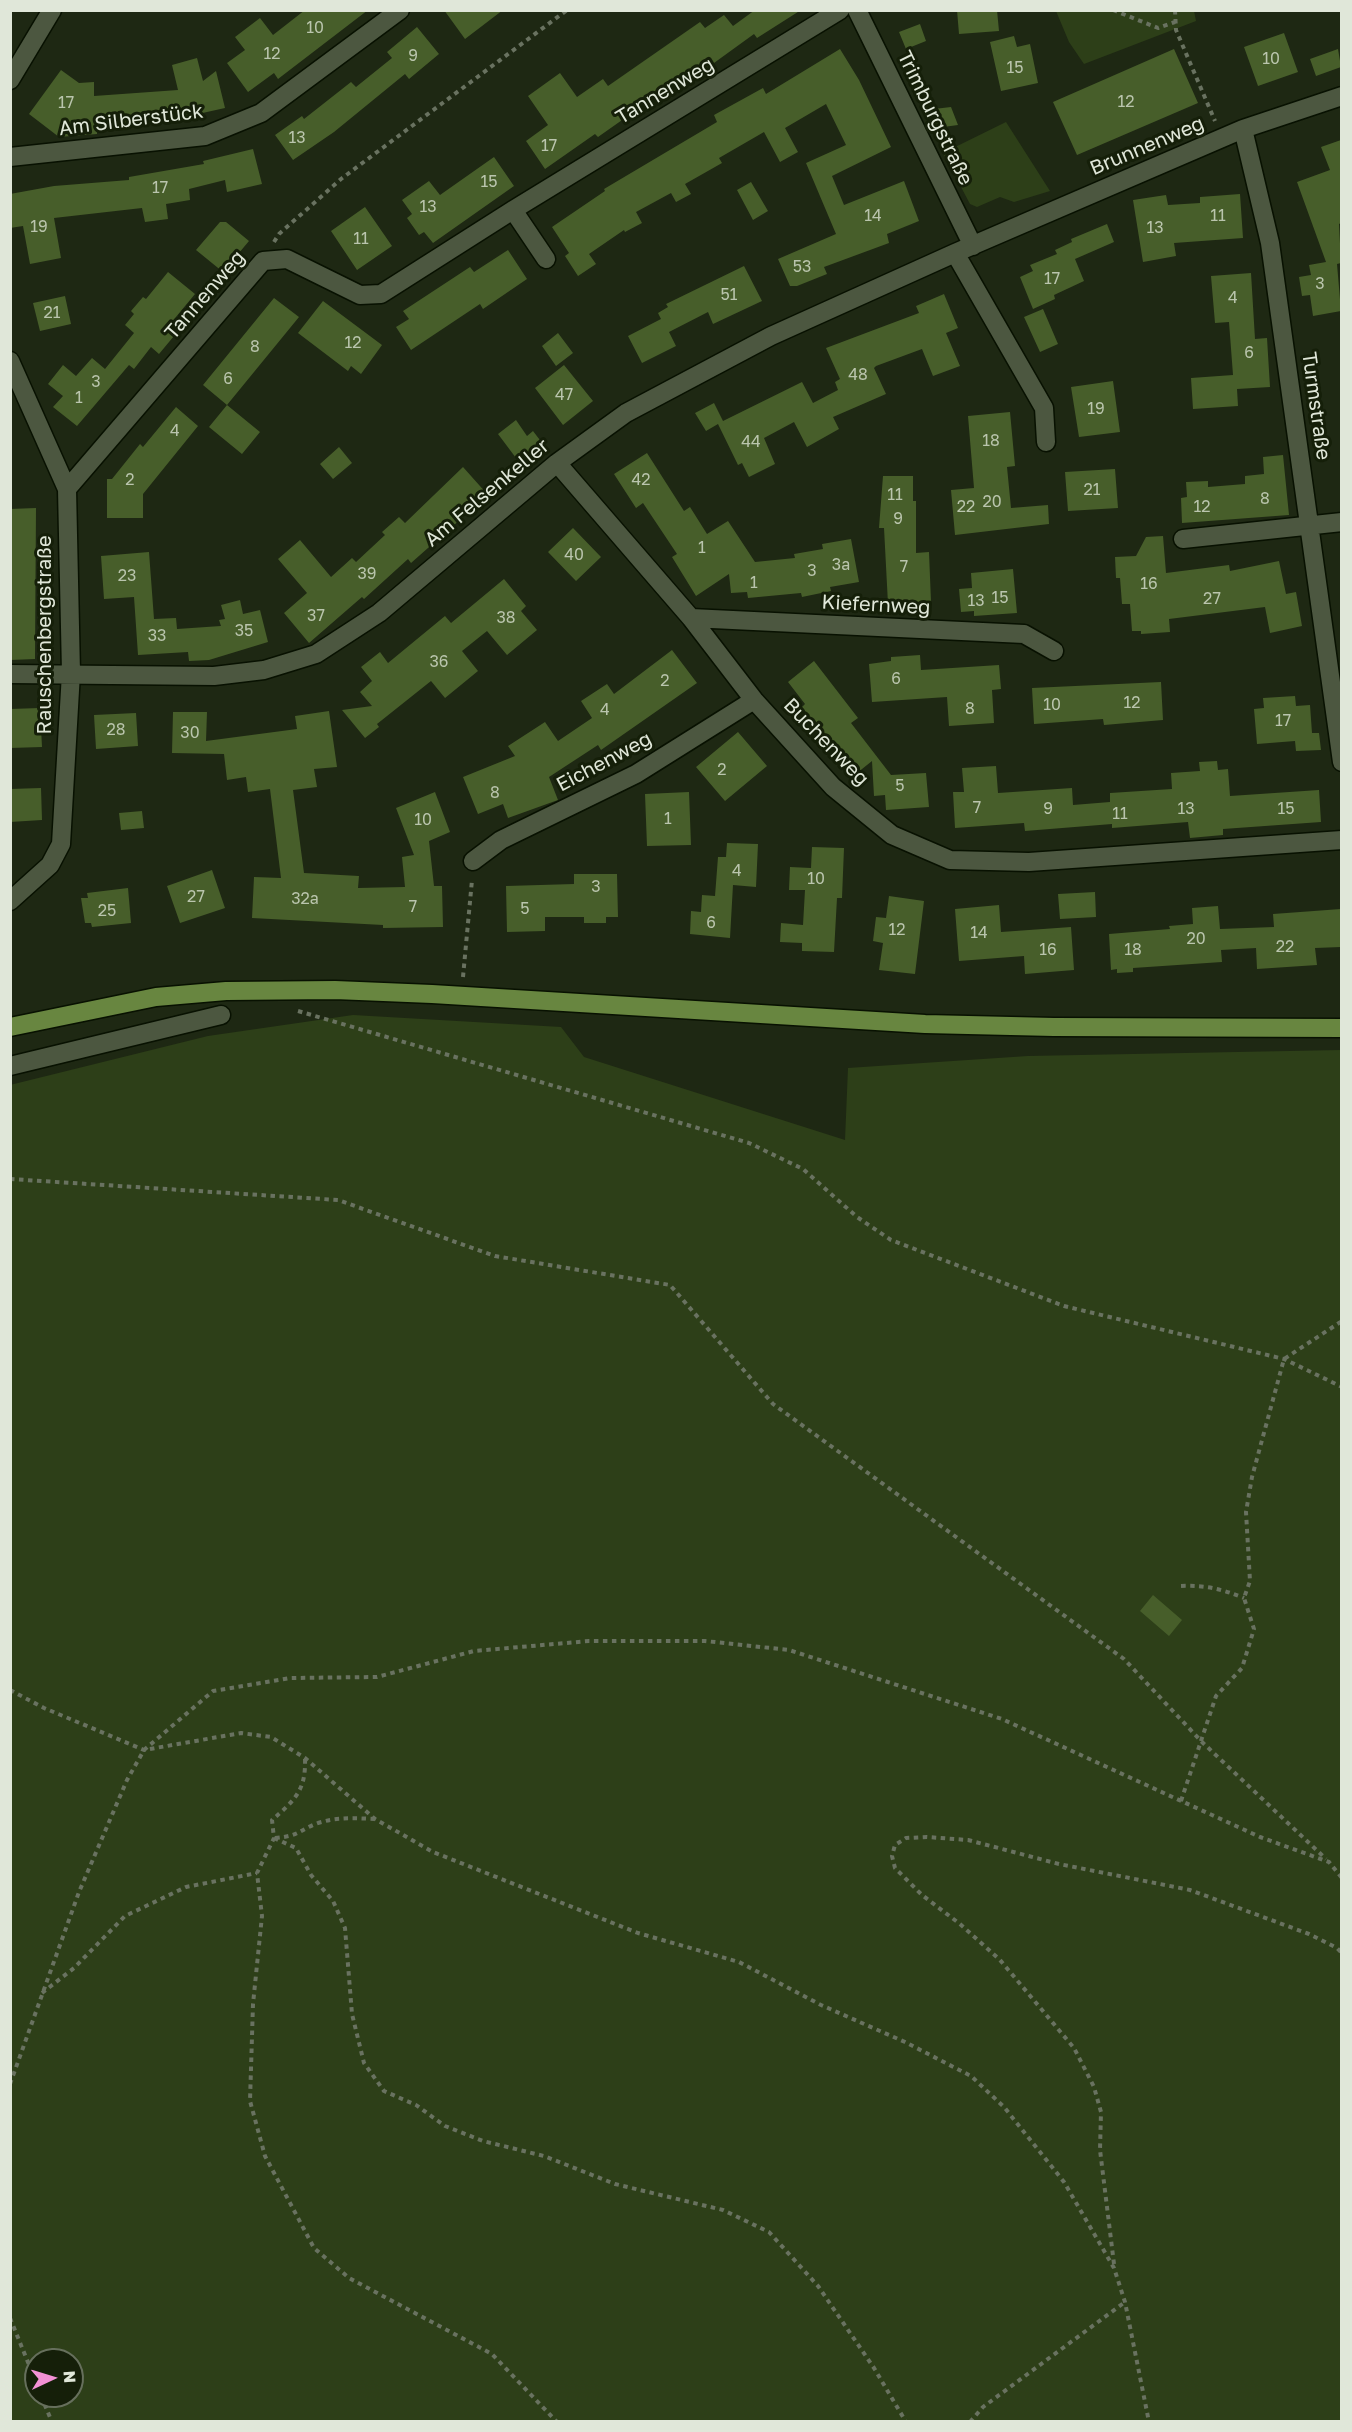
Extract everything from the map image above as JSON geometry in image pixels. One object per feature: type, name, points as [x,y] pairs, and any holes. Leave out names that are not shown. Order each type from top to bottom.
[{"type":"main road","points":[[10,1027],[156,997],[226,991],[335,990],[461,995],[925,1024],[1341,1028]]},
{"type":"street","points":[[10,80],[52,10]]},
{"type":"street","name":"Am Silberstück","points":[[10,157],[205,136],[234,126],[261,113],[400,10]]},
{"type":"street","name":"Tannenweg","points":[[67,489],[263,261],[287,259],[360,295],[381,294],[513,210],[840,10]]},
{"type":"street","name":"Trimburgstraße","points":[[857,10],[973,246]]},
{"type":"street","name":"Brunnenweg","points":[[973,246],[1243,129],[1341,96]]},
{"type":"street","name":"Turmstraße","points":[[1243,129],[1270,243],[1341,762]]},
{"type":"street","points":[[513,210],[546,260]]},
{"type":"street","name":"Am Felsenkeller","points":[[10,674],[214,675],[264,670],[316,654],[379,613],[558,463],[626,413],[771,336],[973,246]]},
{"type":"street","points":[[955,254],[1044,408],[1046,442]]},
{"type":"street","name":"Rauschenbergstraße","points":[[10,361],[67,489],[71,674],[61,844],[50,865],[10,901]]},
{"type":"street","name":"Buchenweg","points":[[558,463],[692,618],[754,700],[833,787],[892,835],[950,860],[1029,862],[1341,840]]},
{"type":"street","points":[[1183,539],[1341,522]]},
{"type":"street","name":"Kiefernweg","points":[[692,618],[1024,634],[1054,651]]},
{"type":"street","name":"Eichenweg","points":[[473,861],[501,840],[636,774],[754,700]]},
{"type":"street","points":[[10,1065],[221,1015]]},
{"type":"path","points":[[263,261],[279,234],[341,179],[567,10]]},
{"type":"path","points":[[1113,10],[1158,28],[1175,22]]},
{"type":"path","points":[[1176,10],[1175,22],[1223,138]]},
{"type":"path","points":[[461,995],[473,861]]},
{"type":"path","points":[[295,1010],[749,1143],[803,1169],[857,1217],[891,1240],[1064,1306],[1284,1359],[1341,1387]]},
{"type":"path","points":[[10,1179],[338,1200],[495,1256],[670,1285],[773,1404],[1124,1659],[1202,1742],[1341,1876]]},
{"type":"path","points":[[1181,1801],[1216,1696],[1242,1668],[1254,1629],[1244,1598],[1250,1581],[1246,1512],[1252,1477],[1284,1359],[1341,1321]]},
{"type":"path","points":[[1181,1586],[1204,1585],[1244,1598]]},
{"type":"path","points":[[10,2084],[79,1892],[127,1780],[144,1750],[213,1691],[290,1678],[377,1677],[474,1651],[589,1641],[705,1641],[789,1650],[992,1716],[1260,1837],[1329,1862]]},
{"type":"path","points":[[10,1690],[44,1708],[144,1750],[241,1734],[271,1737],[305,1758],[375,1819],[433,1852],[638,1932],[739,1962],[821,2005],[905,2042],[971,2076],[1004,2107],[1064,2182],[1114,2268]]},
{"type":"path","points":[[305,1758],[306,1779],[291,1804],[273,1820],[274,1838],[257,1873],[262,1916],[253,2004],[250,2101],[265,2157],[314,2248],[349,2278],[492,2354],[557,2421]]},
{"type":"path","points":[[274,1838],[295,1836],[317,1823],[348,1817],[375,1819]]},
{"type":"path","points":[[274,1838],[296,1848],[311,1875],[333,1901],[345,1928],[352,2014],[364,2063],[384,2091],[416,2105],[445,2126],[483,2141],[544,2156],[615,2184],[723,2210],[770,2232],[818,2286],[906,2421]]},
{"type":"path","points":[[1149,2421],[1125,2302],[1114,2268],[1100,2150],[1101,2112],[1094,2087],[1074,2048],[1000,1960],[960,1924],[922,1895],[895,1868],[892,1857],[895,1845],[906,1838],[968,1840],[1059,1864],[1190,1890],[1310,1934],[1337,1948],[1341,1953]]},
{"type":"path","points":[[41,1994],[74,1968],[125,1916],[186,1887],[257,1873]]},
{"type":"path","points":[[970,2421],[983,2407],[1125,2302]]},
{"type":"path","points":[[10,2318],[24,2352]]},
{"type":"green space","points":[[1056,11],[1194,11],[1196,21],[1084,64],[1069,42]]},
{"type":"green space","points":[[1006,122],[1050,191],[1014,202],[1000,197],[977,207],[970,204],[943,153]]},
{"type":"green space","points":[[353,1015],[561,1027],[584,1057],[845,1140],[848,1068],[1028,1056],[1341,1050],[1341,2421],[11,2421],[10,1085],[208,1036]]},
{"type":"building","points":[[305,10],[368,10],[278,79],[274,73],[248,92],[227,63],[245,50],[235,37],[260,18],[273,35]]},
{"type":"building","points":[[444,10],[503,10],[465,39]]},
{"type":"building","points":[[755,10],[801,10],[757,38],[754,34],[656,105],[652,99],[598,137],[595,134],[545,169],[526,141],[548,125],[528,96],[560,73],[577,97],[603,79],[608,86],[700,22],[705,28],[724,15],[733,26]]},
{"type":"building","points":[[957,10],[997,10],[999,31],[959,34]]},
{"type":"building","points":[[920,24],[926,41],[906,49],[899,32]]},
{"type":"building","points":[[417,27],[439,54],[409,79],[405,74],[334,132],[293,160],[275,135],[302,116],[304,119],[351,82],[356,87],[392,58],[387,52]]},
{"type":"building","points":[[1284,33],[1298,72],[1258,86],[1244,47]]},
{"type":"building","points":[[1014,36],[1017,47],[1030,44],[1038,83],[1001,91],[990,42]]},
{"type":"building","points":[[840,49],[859,80],[891,147],[832,176],[844,205],[904,181],[919,221],[887,234],[889,243],[824,267],[827,274],[797,286],[790,286],[778,259],[836,234],[806,163],[846,145],[826,104],[785,128],[798,152],[780,162],[764,132],[719,158],[722,163],[685,184],[691,194],[676,202],[671,193],[636,212],[642,223],[625,232],[624,230],[589,254],[596,264],[578,276],[565,256],[569,253],[552,227],[605,191],[604,189],[717,122],[714,115],[763,88],[766,94]]},
{"type":"building","points":[[1174,49],[1198,103],[1077,155],[1053,102]]},
{"type":"building","points":[[1338,49],[1341,67],[1316,76],[1310,59]]},
{"type":"building","points":[[197,58],[203,81],[216,71],[225,108],[162,122],[97,127],[97,134],[59,137],[29,114],[61,70],[79,83],[94,82],[94,96],[178,90],[172,65]]},
{"type":"building","points":[[951,107],[958,125],[936,128],[934,109]]},
{"type":"building","points":[[1341,140],[1341,223],[1339,224],[1341,263],[1337,264],[1341,311],[1313,316],[1310,295],[1302,296],[1299,277],[1311,275],[1309,265],[1326,262],[1297,182],[1330,170],[1321,147]]},
{"type":"building","points":[[253,149],[262,184],[227,192],[225,180],[189,189],[190,200],[166,204],[168,219],[145,222],[142,208],[54,218],[61,258],[30,264],[23,226],[10,228],[10,194],[54,186],[129,180],[129,177],[204,164],[203,161]]},
{"type":"building","points":[[494,157],[514,186],[433,243],[424,232],[419,235],[407,218],[412,214],[402,200],[429,181],[440,195]]},
{"type":"building","points":[[751,182],[768,211],[753,220],[737,190]]},
{"type":"building","points":[[1240,194],[1243,238],[1174,243],[1176,256],[1143,262],[1133,200],[1166,195],[1168,205],[1200,203],[1200,197]]},
{"type":"building","points":[[365,207],[392,246],[357,270],[331,231]]},
{"type":"building","points":[[220,222],[226,222],[249,241],[223,272],[196,250]]},
{"type":"building","points":[[1107,224],[1114,242],[1075,259],[1084,281],[1054,295],[1055,299],[1033,309],[1020,277],[1033,271],[1030,265],[1057,254],[1055,250],[1072,242],[1071,239]]},
{"type":"building","points":[[508,250],[527,279],[483,309],[480,304],[411,350],[396,327],[409,319],[403,311],[470,267],[474,272]]},
{"type":"building","points":[[744,266],[762,301],[713,324],[708,312],[669,332],[676,346],[642,363],[628,336],[661,319],[658,313],[668,307],[666,304]]},
{"type":"building","points":[[168,272],[195,294],[166,329],[174,336],[159,354],[151,347],[134,369],[129,365],[77,426],[53,407],[63,396],[48,384],[63,365],[76,376],[92,358],[105,369],[134,333],[125,325],[134,314],[131,311],[143,297],[146,299]]},
{"type":"building","points":[[1251,273],[1255,339],[1267,338],[1270,387],[1237,389],[1238,406],[1193,409],[1191,378],[1233,375],[1229,322],[1215,323],[1211,276]]},
{"type":"building","points":[[944,294],[958,328],[946,333],[960,366],[933,376],[922,349],[876,366],[874,368],[886,394],[833,417],[839,429],[807,447],[794,422],[764,438],[775,464],[749,477],[742,463],[738,465],[718,424],[706,431],[695,413],[714,403],[723,421],[802,382],[813,403],[838,390],[835,382],[840,379],[826,348],[919,313],[916,306]]},
{"type":"building","points":[[65,296],[71,324],[40,331],[33,303]]},
{"type":"building","points":[[274,298],[299,317],[227,405],[203,385]]},
{"type":"building","points":[[323,301],[382,345],[361,374],[351,366],[348,371],[298,333]]},
{"type":"building","points":[[1043,309],[1058,344],[1040,352],[1024,317]]},
{"type":"building","points":[[558,333],[573,353],[556,366],[542,346]]},
{"type":"building","points":[[564,365],[593,401],[563,425],[535,388]]},
{"type":"building","points":[[1113,381],[1120,432],[1079,437],[1071,387]]},
{"type":"building","points":[[227,405],[260,432],[242,454],[209,427]]},
{"type":"building","points":[[176,407],[198,426],[143,494],[143,518],[107,518],[107,479],[112,479],[140,444],[143,447]]},
{"type":"building","points":[[1010,412],[1015,466],[1007,467],[1011,508],[1048,505],[1049,524],[955,535],[951,490],[974,488],[968,416]]},
{"type":"building","points":[[516,420],[527,436],[533,431],[546,448],[522,466],[498,434]]},
{"type":"building","points":[[339,447],[352,463],[333,479],[320,464]]},
{"type":"building","points":[[647,453],[684,511],[690,507],[707,534],[728,521],[755,562],[795,558],[794,554],[823,549],[822,544],[851,539],[859,582],[830,587],[831,591],[802,597],[801,593],[748,598],[747,592],[731,593],[729,574],[696,596],[672,557],[677,554],[643,503],[636,508],[614,474]]},
{"type":"building","points":[[1283,455],[1289,515],[1182,523],[1181,498],[1187,497],[1186,482],[1208,481],[1208,487],[1245,484],[1245,476],[1264,474],[1263,457]]},
{"type":"building","points":[[463,467],[488,495],[411,563],[408,559],[364,599],[362,597],[309,643],[284,613],[307,593],[278,559],[300,540],[331,577],[352,558],[356,562],[385,535],[382,532],[399,517],[405,523]]},
{"type":"building","points":[[1115,469],[1118,508],[1068,511],[1065,472]]},
{"type":"building","points":[[883,476],[913,476],[913,501],[916,501],[916,553],[929,552],[931,602],[917,603],[917,612],[897,613],[896,604],[888,604],[884,528],[879,528]]},
{"type":"building","points":[[36,508],[35,659],[10,660],[10,509]]},
{"type":"building","points":[[573,528],[601,557],[576,581],[548,552]]},
{"type":"building","points":[[1163,536],[1166,573],[1229,565],[1230,571],[1279,561],[1286,594],[1296,592],[1302,626],[1270,633],[1265,607],[1169,619],[1170,632],[1141,634],[1141,631],[1132,631],[1130,604],[1122,604],[1120,578],[1116,578],[1115,557],[1136,556],[1146,537]]},
{"type":"building","points":[[149,552],[154,619],[176,618],[177,629],[221,626],[219,620],[225,619],[221,605],[240,600],[243,614],[260,610],[268,642],[209,660],[189,661],[188,652],[138,655],[134,597],[104,599],[101,556]]},
{"type":"building","points":[[1013,569],[1017,613],[974,616],[974,611],[961,612],[959,589],[972,588],[971,573]]},
{"type":"building","points":[[504,579],[526,606],[521,611],[537,630],[507,655],[487,631],[462,651],[478,671],[445,698],[431,681],[377,724],[379,727],[365,738],[342,710],[372,706],[360,692],[372,681],[361,667],[380,652],[388,663],[445,616],[451,623]]},
{"type":"building","points":[[672,650],[697,683],[601,750],[598,745],[549,777],[558,800],[508,818],[503,804],[478,814],[463,777],[515,756],[508,746],[545,722],[558,741],[592,718],[581,701],[607,684],[614,694]]},
{"type":"building","points":[[920,655],[921,670],[999,665],[1001,689],[992,690],[994,723],[949,726],[947,697],[872,702],[869,664],[891,661],[891,657]]},
{"type":"building","points":[[814,661],[858,718],[851,723],[891,775],[926,773],[929,807],[886,810],[885,795],[874,796],[872,761],[857,773],[831,739],[828,741],[802,707],[805,704],[788,682]]},
{"type":"building","points":[[1161,682],[1163,720],[1104,725],[1103,719],[1034,724],[1032,688]]},
{"type":"building","points":[[1295,696],[1296,706],[1310,705],[1312,733],[1319,733],[1321,750],[1296,751],[1295,741],[1257,744],[1254,709],[1264,708],[1263,698]]},
{"type":"building","points":[[40,708],[42,747],[10,748],[10,709]]},
{"type":"building","points":[[329,711],[337,767],[314,769],[317,787],[293,790],[304,873],[359,876],[358,888],[405,887],[402,857],[414,855],[396,808],[435,792],[450,832],[429,841],[434,886],[442,886],[443,927],[383,928],[383,925],[252,918],[254,877],[281,878],[270,789],[248,792],[246,777],[227,780],[224,754],[172,753],[173,712],[207,712],[206,741],[297,729],[295,716]]},
{"type":"building","points":[[136,713],[138,746],[96,749],[94,715]]},
{"type":"building","points":[[738,732],[767,766],[725,801],[696,767]]},
{"type":"building","points":[[1217,761],[1218,770],[1228,769],[1230,796],[1319,790],[1321,822],[1223,829],[1223,835],[1190,838],[1188,822],[1112,828],[1112,824],[1025,831],[1024,823],[955,828],[953,792],[964,792],[962,768],[996,766],[998,793],[1072,788],[1073,805],[1110,802],[1110,793],[1172,789],[1171,773],[1200,771],[1199,762]]},
{"type":"building","points":[[41,788],[42,820],[10,822],[10,789]]},
{"type":"building","points":[[689,792],[691,845],[647,846],[645,794]]},
{"type":"building","points":[[142,811],[144,828],[121,830],[119,813]]},
{"type":"building","points":[[727,843],[758,844],[756,887],[733,885],[730,938],[690,934],[691,911],[701,912],[702,895],[715,896],[718,857],[726,857]]},
{"type":"building","points":[[812,847],[844,848],[842,898],[837,898],[834,952],[802,951],[802,943],[780,942],[781,923],[803,925],[805,890],[789,890],[790,867],[811,868]]},
{"type":"building","points":[[212,870],[225,908],[180,923],[167,886]]},
{"type":"building","points":[[574,874],[617,874],[618,917],[606,917],[606,923],[584,923],[584,917],[545,917],[545,931],[507,932],[506,886],[574,884]]},
{"type":"building","points":[[128,888],[131,923],[92,927],[91,923],[85,923],[81,898],[88,898],[87,893]]},
{"type":"building","points":[[1095,892],[1096,917],[1060,919],[1058,894]]},
{"type":"building","points":[[889,896],[924,901],[915,974],[879,970],[883,943],[873,941],[876,917],[886,918]]},
{"type":"building","points":[[999,905],[1001,932],[1071,927],[1074,970],[1025,974],[1024,956],[959,961],[955,909]]},
{"type":"building","points":[[1218,906],[1220,929],[1274,927],[1273,914],[1341,909],[1341,947],[1315,948],[1317,965],[1257,969],[1256,948],[1221,950],[1222,962],[1133,968],[1133,972],[1117,973],[1117,969],[1111,970],[1109,934],[1170,929],[1169,926],[1193,924],[1192,908]]},
{"type":"building","points":[[1153,1595],[1182,1620],[1169,1636],[1140,1611]]}]
